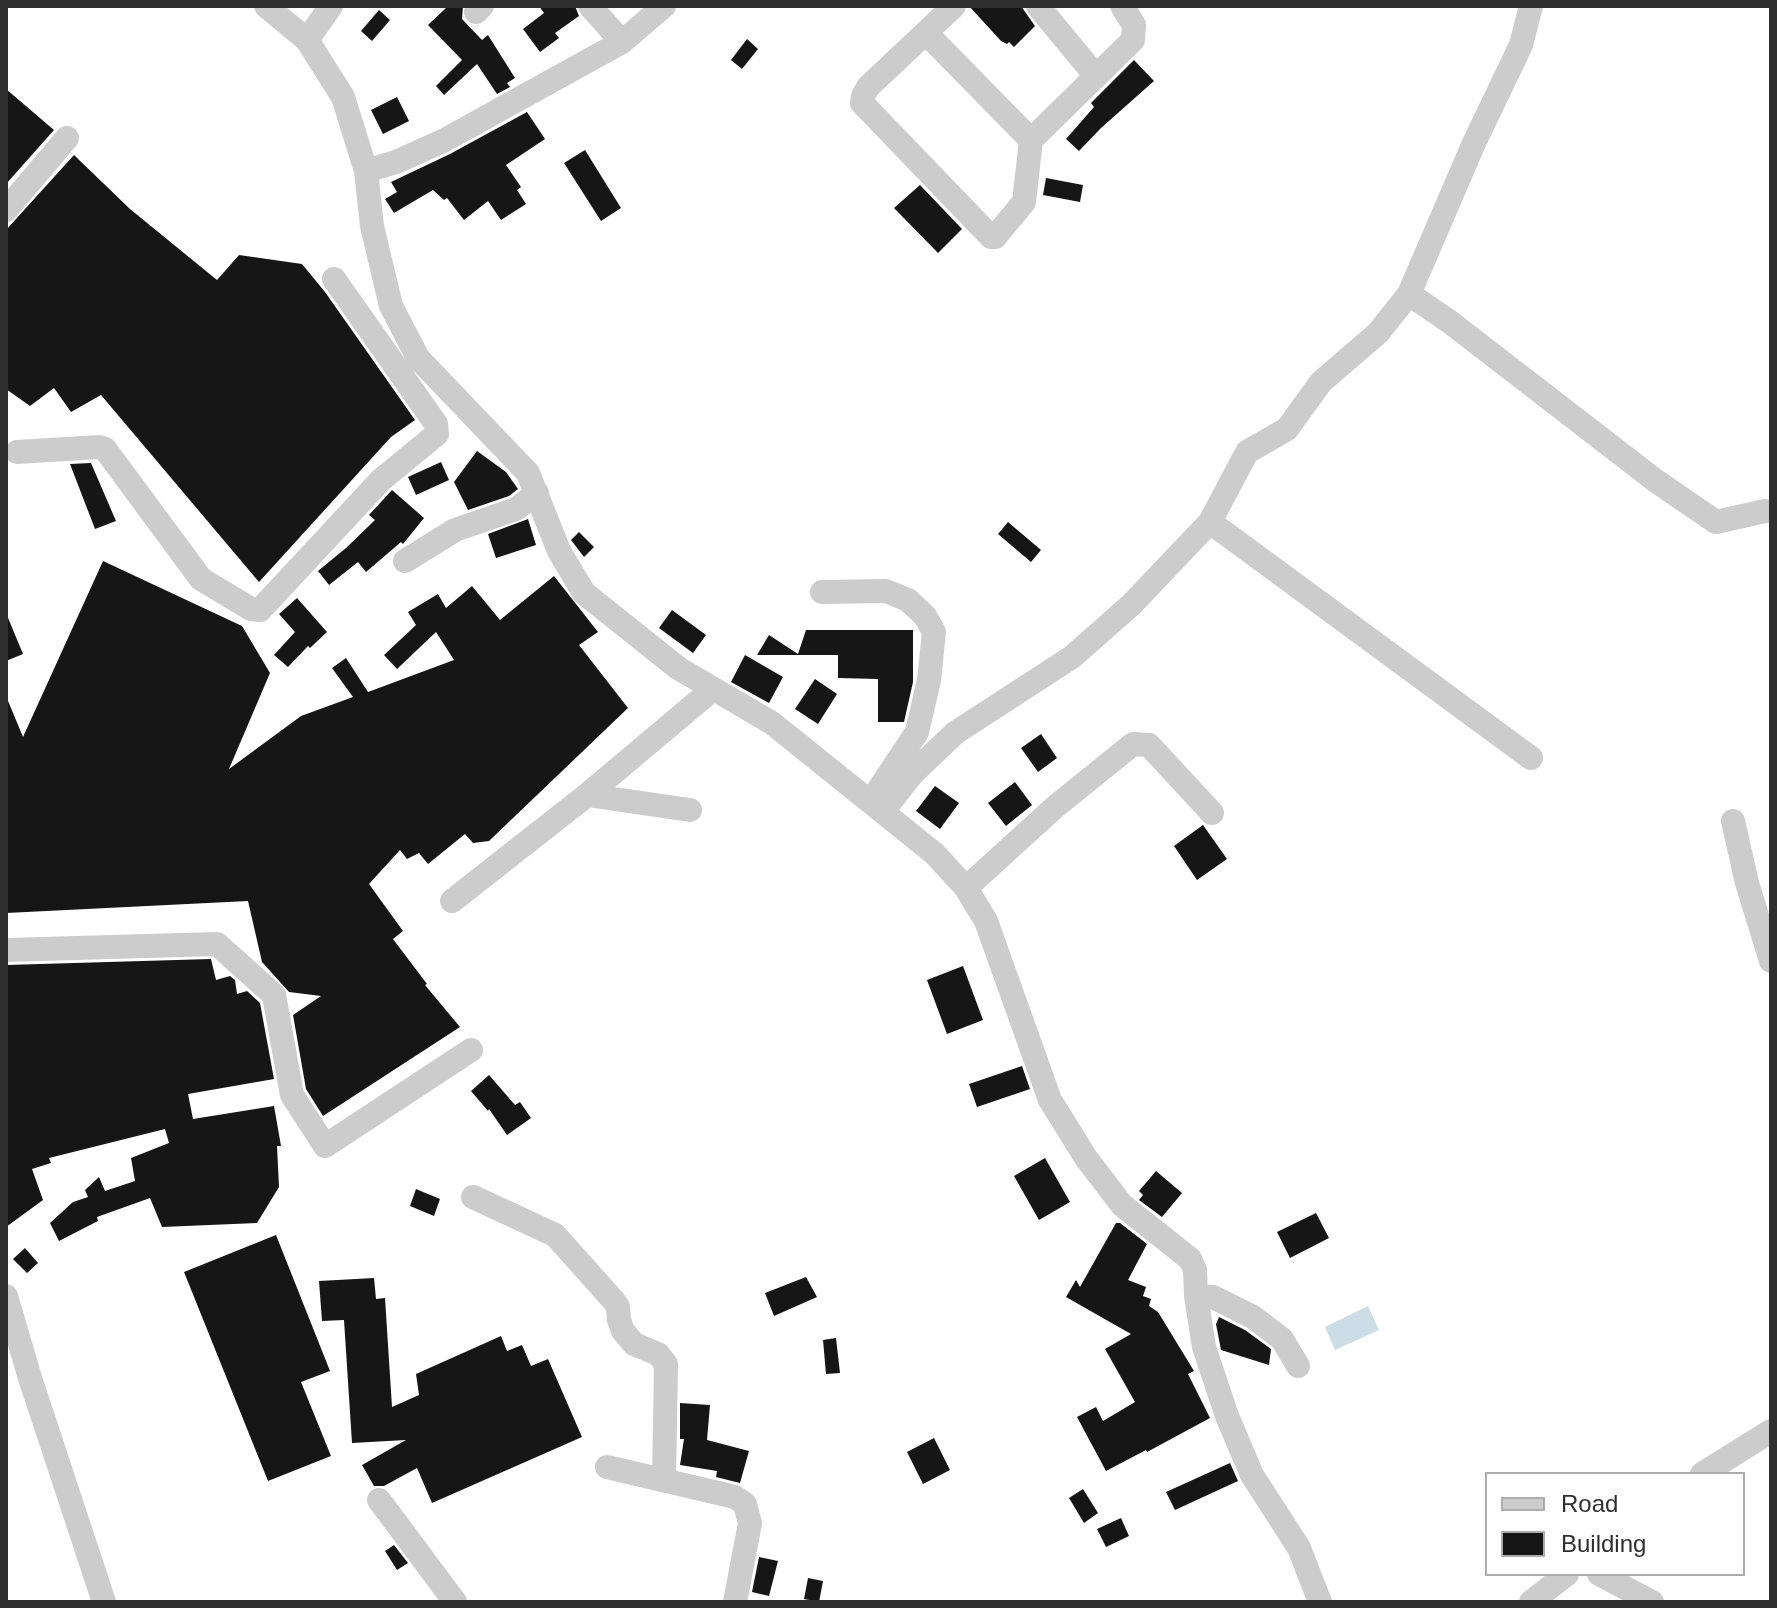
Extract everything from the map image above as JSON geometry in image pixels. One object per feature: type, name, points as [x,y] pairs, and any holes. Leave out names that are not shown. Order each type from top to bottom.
[{"type":"street","points":[[266,6],[307,40],[343,97],[366,171],[372,226],[391,306],[418,358],[528,473],[559,551],[584,593],[678,668],[772,723],[935,854],[966,888],[986,921],[1050,1100],[1086,1158],[1122,1205],[1190,1259],[1195,1270],[1204,1347],[1227,1416],[1252,1475],[1299,1548],[1320,1602]]},
{"type":"street","points":[[307,40],[331,6]]},
{"type":"street","points":[[590,6],[622,42]]},
{"type":"street","points":[[366,171],[396,162],[443,141],[622,42],[664,6]]},
{"type":"street","points":[[954,6],[868,87],[862,103],[991,237],[997,235],[1024,202],[1031,140],[1133,40],[1134,25],[1122,6]]},
{"type":"street","points":[[1038,6],[1095,75]]},
{"type":"street","points":[[877,806],[955,733],[1072,657],[1131,605],[1210,522],[1247,452],[1287,429],[1321,382],[1378,333],[1409,294],[1474,143],[1521,45],[1531,6]]},
{"type":"street","points":[[927,34],[1031,140]]},
{"type":"street","points":[[6,210],[67,138]]},
{"type":"street","points":[[10,451],[105,449],[201,579],[251,609],[260,610],[381,480],[437,434],[436,424],[334,279]]},
{"type":"street","points":[[1409,294],[1450,322],[1643,472],[1716,522],[1765,511]]},
{"type":"street","points":[[405,561],[455,530],[516,509],[537,493]]},
{"type":"street","points":[[1210,522],[1531,758]]},
{"type":"street","points":[[822,592],[886,591],[908,600],[925,616],[934,632],[929,680],[917,732],[877,806]]},
{"type":"street","points":[[452,901],[587,795],[713,689]]},
{"type":"street","points":[[966,888],[1055,807],[1133,744],[1149,745],[1212,813]]},
{"type":"street","points":[[587,795],[690,810]]},
{"type":"street","points":[[1733,821],[1747,883],[1771,961]]},
{"type":"street","points":[[6,950],[217,944],[274,995],[292,1095],[325,1146],[471,1050]]},
{"type":"street","points":[[473,1197],[555,1235],[614,1301],[623,1331],[634,1344],[658,1354],[666,1364],[664,1480]]},
{"type":"street","points":[[6,1296],[104,1602]]},
{"type":"street","points":[[1196,1296],[1213,1297],[1253,1317],[1282,1339],[1298,1366]]},
{"type":"street","points":[[1705,1472],[1771,1431]]},
{"type":"street","points":[[607,1467],[735,1497],[745,1504],[750,1523],[735,1602]]},
{"type":"street","points":[[379,1500],[455,1602]]},
{"type":"street","points":[[1531,1602],[1564,1576]]},
{"type":"street","points":[[1603,1576],[1652,1602]]},
{"type":"shaded area","points":[[1368,1306],[1379,1330],[1335,1350],[1325,1327]]},
{"type":"building","points":[[448,6],[463,6],[462,19],[482,40],[488,35],[515,78],[507,83],[510,87],[497,94],[477,64],[444,95],[436,86],[462,60],[428,25]]},
{"type":"building","points":[[539,6],[575,6],[579,16],[555,33],[559,38],[540,52],[523,29],[544,13]]},
{"type":"building","points":[[969,6],[1021,6],[1035,26],[1014,47],[1009,42],[1001,41]]},
{"type":"building","points":[[379,10],[390,20],[372,41],[361,31]]},
{"type":"building","points":[[747,39],[758,49],[742,69],[731,60]]},
{"type":"building","points":[[1134,60],[1154,81],[1079,151],[1066,139],[1094,107],[1091,103]]},
{"type":"building","points":[[6,89],[54,130],[6,184]]},
{"type":"building","points":[[397,97],[409,121],[383,134],[371,110]]},
{"type":"building","points":[[527,112],[545,139],[506,165],[521,187],[517,190],[526,204],[501,220],[488,201],[464,220],[447,198],[444,200],[433,190],[394,213],[385,199],[397,192],[391,182]]},
{"type":"building","points":[[585,150],[621,208],[601,221],[564,163]]},
{"type":"building","points":[[74,155],[130,209],[217,280],[239,255],[302,264],[415,420],[391,437],[259,582],[101,395],[71,412],[54,388],[30,406],[6,389],[6,230]]},
{"type":"building","points":[[1046,178],[1083,185],[1080,202],[1043,195]]},
{"type":"building","points":[[920,185],[962,229],[938,253],[894,208]]},
{"type":"building","points":[[477,451],[506,472],[518,489],[509,496],[468,510],[454,482]]},
{"type":"building","points":[[441,462],[449,480],[416,495],[408,477]]},
{"type":"building","points":[[91,463],[116,521],[95,529],[70,464]]},
{"type":"building","points":[[392,490],[424,518],[403,544],[401,542],[366,572],[358,562],[329,585],[318,571],[375,520],[369,515]]},
{"type":"building","points":[[528,519],[536,545],[496,558],[488,534]]},
{"type":"building","points":[[1008,522],[1041,550],[1031,562],[998,534]]},
{"type":"building","points":[[579,532],[594,547],[584,557],[571,540]]},
{"type":"building","points":[[103,561],[242,626],[270,673],[229,769],[301,716],[353,697],[332,668],[346,658],[368,692],[454,660],[436,632],[397,669],[384,655],[416,625],[408,612],[438,594],[446,608],[472,586],[500,620],[554,576],[598,632],[579,645],[628,708],[489,841],[473,843],[465,834],[428,864],[419,853],[407,859],[400,850],[369,884],[403,931],[393,939],[425,985],[460,1027],[323,1116],[306,1089],[293,1015],[321,996],[289,992],[262,962],[248,901],[6,913],[6,696],[23,737]]},
{"type":"building","points":[[297,598],[327,632],[288,667],[274,655],[295,632],[279,614]]},
{"type":"building","points":[[672,610],[706,635],[693,653],[659,628]]},
{"type":"building","points":[[6,613],[23,654],[6,661]]},
{"type":"building","points":[[806,630],[913,630],[913,682],[904,722],[878,722],[878,679],[838,678],[838,655],[757,655],[769,635],[798,654]]},
{"type":"building","points":[[745,655],[783,677],[769,703],[731,682]]},
{"type":"building","points":[[815,679],[837,694],[818,724],[795,709]]},
{"type":"building","points":[[1041,734],[1057,758],[1038,772],[1021,748]]},
{"type":"building","points":[[1015,782],[1032,805],[1006,826],[988,803]]},
{"type":"building","points":[[935,786],[959,803],[940,829],[916,811]]},
{"type":"building","points":[[1203,825],[1227,859],[1197,880],[1174,846]]},
{"type":"building","points":[[211,959],[216,980],[230,976],[235,980],[237,994],[247,991],[260,1003],[274,1079],[188,1094],[193,1119],[274,1106],[281,1146],[277,1146],[279,1187],[257,1223],[162,1227],[150,1198],[97,1217],[98,1221],[59,1241],[50,1223],[73,1202],[88,1197],[85,1190],[99,1177],[105,1191],[135,1181],[131,1158],[169,1143],[165,1129],[49,1158],[51,1163],[32,1169],[43,1200],[6,1227],[6,965]]},
{"type":"building","points":[[963,966],[983,1020],[947,1034],[927,980]]},
{"type":"building","points":[[1022,1066],[1030,1089],[977,1107],[969,1084]]},
{"type":"building","points":[[489,1075],[515,1105],[520,1102],[531,1118],[507,1135],[489,1109],[471,1091]]},
{"type":"building","points":[[1045,1158],[1070,1202],[1039,1220],[1014,1176]]},
{"type":"building","points":[[1156,1171],[1182,1193],[1162,1217],[1139,1200],[1143,1195],[1139,1191]]},
{"type":"building","points":[[416,1189],[440,1199],[434,1216],[410,1206]]},
{"type":"building","points":[[1316,1213],[1329,1238],[1290,1258],[1277,1232]]},
{"type":"building","points":[[1116,1223],[1147,1244],[1128,1280],[1146,1287],[1143,1296],[1151,1299],[1149,1306],[1158,1312],[1194,1371],[1188,1374],[1210,1418],[1106,1471],[1077,1417],[1096,1407],[1103,1421],[1135,1402],[1105,1349],[1131,1334],[1066,1297],[1076,1280],[1080,1287]]},
{"type":"building","points":[[276,1235],[330,1371],[301,1382],[331,1456],[268,1481],[184,1272]]},
{"type":"building","points":[[25,1248],[38,1263],[27,1273],[13,1259]]},
{"type":"building","points":[[806,1277],[817,1297],[774,1316],[765,1293]]},
{"type":"building","points":[[374,1278],[376,1299],[385,1298],[392,1407],[419,1395],[416,1374],[501,1336],[507,1351],[522,1345],[531,1366],[548,1359],[582,1437],[432,1503],[417,1468],[384,1486],[374,1486],[362,1465],[406,1440],[352,1443],[344,1320],[322,1321],[319,1281]]},
{"type":"building","points":[[1219,1317],[1245,1330],[1271,1349],[1269,1365],[1221,1350],[1216,1324]]},
{"type":"building","points":[[836,1338],[840,1373],[826,1374],[823,1340]]},
{"type":"building","points":[[680,1403],[710,1405],[707,1440],[749,1451],[740,1483],[716,1477],[717,1471],[680,1465],[684,1439],[680,1439]]},
{"type":"building","points":[[934,1438],[950,1470],[923,1484],[907,1452]]},
{"type":"building","points":[[1230,1463],[1238,1481],[1175,1510],[1166,1492]]},
{"type":"building","points":[[1083,1489],[1098,1513],[1084,1523],[1069,1498]]},
{"type":"building","points":[[1121,1518],[1129,1536],[1106,1547],[1097,1529]]},
{"type":"building","points":[[394,1545],[408,1563],[397,1570],[385,1551]]},
{"type":"building","points":[[759,1557],[778,1561],[769,1596],[752,1592]]},
{"type":"building","points":[[808,1578],[823,1581],[819,1602],[804,1599]]}]
